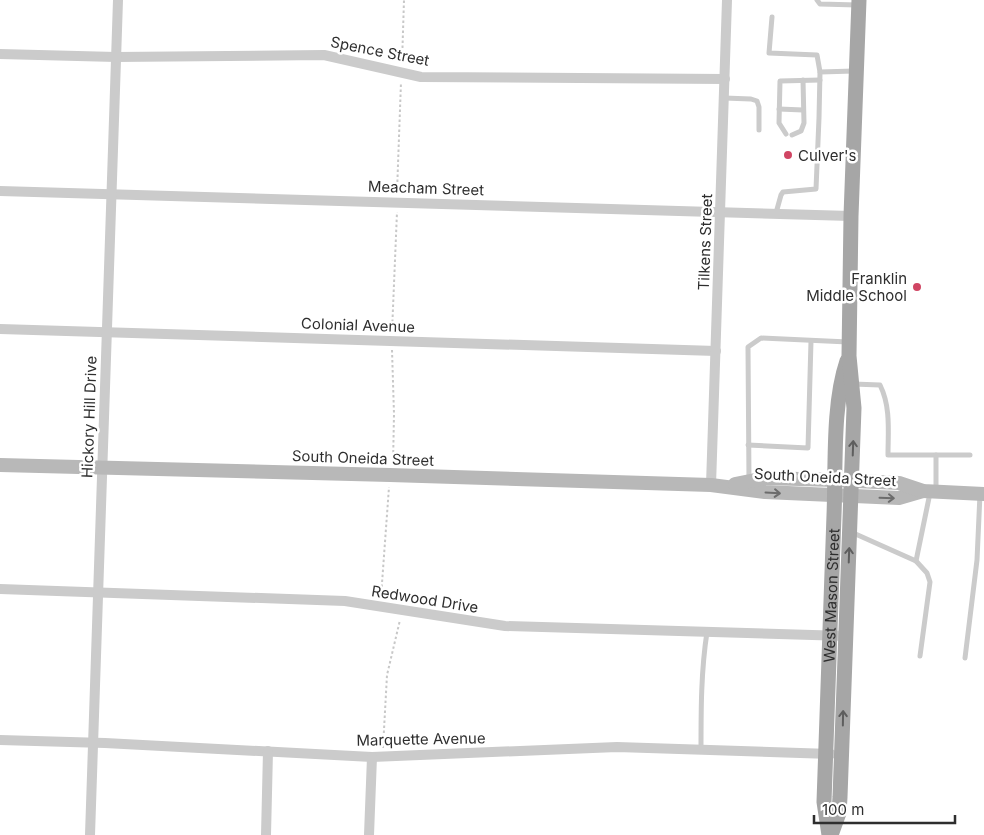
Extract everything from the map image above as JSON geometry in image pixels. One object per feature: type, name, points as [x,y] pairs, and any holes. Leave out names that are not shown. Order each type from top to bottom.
[{"type":"main road","name":"West Mason Street","points":[[830,835],[839,813],[850,531],[854,408],[849,349],[859,2]]},
{"type":"main road","name":"West Mason Street","points":[[830,835],[824,802],[834,496],[838,406],[849,349]]},
{"type":"street","name":"Hickory Hill Drive","points":[[90,835],[118,0]]},
{"type":"street","name":"Tilkens Street","points":[[718,485],[716,351],[728,0]]},
{"type":"street","name":"Spence Street","points":[[0,54],[116,57],[324,55],[421,77],[725,79]]},
{"type":"street","name":"Meacham Street","points":[[0,191],[852,216]]},
{"type":"street","name":"Colonial Avenue","points":[[0,329],[716,351]]},
{"type":"street","name":"South Oneida Street","points":[[0,465],[718,485],[765,492],[851,497],[899,498],[930,492],[982,494]]},
{"type":"street","name":"South Oneida Street","points":[[718,485],[765,478],[851,480],[899,483],[930,492]]},
{"type":"street","name":"Redwood Drive","points":[[0,589],[346,601],[505,626],[846,636]]},
{"type":"street","name":"Marquette Avenue","points":[[0,740],[377,757],[617,747],[842,754]]},
{"type":"street","points":[[266,835],[268,751]]},
{"type":"street","points":[[369,835],[377,757]]},
{"type":"lane","points":[[817,0],[820,4],[859,2]]},
{"type":"lane","points":[[772,18],[769,54],[817,55],[820,72],[816,189],[783,192],[776,214]]},
{"type":"lane","points":[[820,72],[856,71]]},
{"type":"lane","points":[[786,134],[779,123],[780,80],[820,80]]},
{"type":"lane","points":[[792,134],[801,131],[804,123],[803,80]]},
{"type":"lane","points":[[724,98],[757,101],[759,130]]},
{"type":"lane","points":[[779,109],[803,110]]},
{"type":"lane","points":[[749,481],[748,347],[761,338],[811,341],[849,349]]},
{"type":"lane","points":[[748,445],[808,448],[811,341]]},
{"type":"lane","points":[[853,384],[880,385],[883,391],[889,428],[888,455],[970,455]]},
{"type":"lane","points":[[916,561],[936,455]]},
{"type":"lane","points":[[965,658],[977,560],[982,494]]},
{"type":"lane","points":[[850,531],[916,561],[927,573],[930,582],[920,656]]},
{"type":"lane","points":[[701,750],[700,714],[703,656],[707,632]]},
{"type":"path","points":[[381,607],[390,475],[393,463],[392,341],[404,0]]},
{"type":"path","points":[[377,757],[387,675],[402,610]]},
{"type":"place","name":"Culver's","points":[[788,155]]},
{"type":"place","name":"Franklin Middle School","points":[[917,287]]}]
